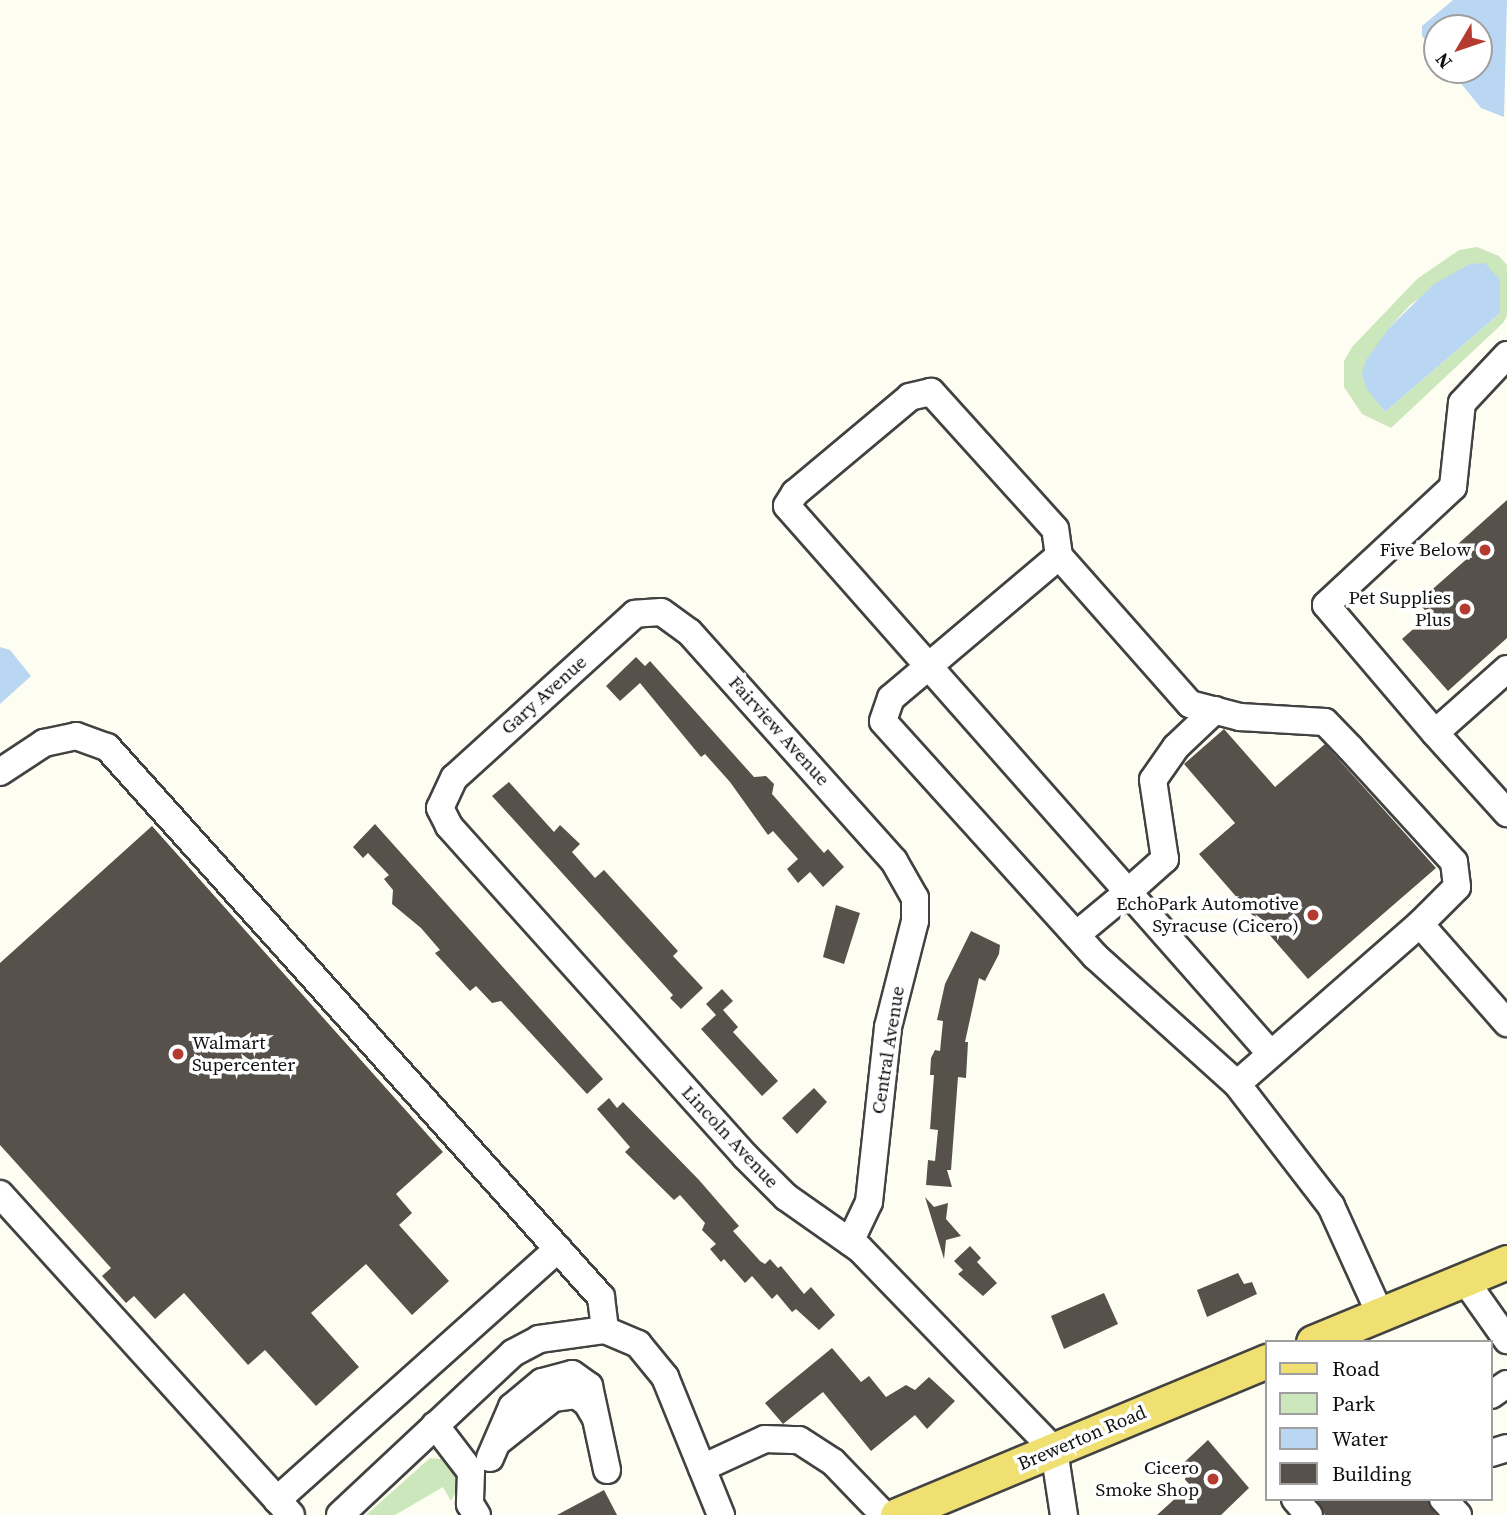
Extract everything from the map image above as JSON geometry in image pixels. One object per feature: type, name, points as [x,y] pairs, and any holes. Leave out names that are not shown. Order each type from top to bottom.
[{"type":"main road","points":[[1318,1340],[1507,1262]]},
{"type":"main road","name":"Brewerton Road","points":[[897,1515],[1266,1361]]},
{"type":"street","points":[[1507,355],[1462,403],[1453,487],[1326,605],[1507,813]]},
{"type":"street","points":[[1237,1084],[1420,924],[1457,887],[1454,862],[1325,722],[1215,710],[1189,704],[1059,556],[1055,529],[931,392],[910,397],[795,493],[787,506],[1270,1053]]},
{"type":"street","points":[[1059,556],[891,698],[883,721],[1076,935],[1237,1084],[1331,1206],[1380,1314]]},
{"type":"street","name":"Gary Avenue","points":[[443,795],[454,778],[517,718],[635,614],[656,610]]},
{"type":"street","name":"Fairview Avenue","points":[[656,610],[689,632],[894,861]]},
{"type":"street","points":[[1435,733],[1507,669]]},
{"type":"street","points":[[1076,935],[1165,859],[1153,780],[1176,747],[1215,710]]},
{"type":"street","points":[[0,772],[44,743],[76,736],[107,747],[601,1297],[605,1330]]},
{"type":"street","name":"Lincoln Avenue","points":[[443,795],[440,808],[449,826],[745,1156],[786,1197],[850,1242],[1054,1450]]},
{"type":"street","name":"Central Avenue","points":[[850,1242],[869,1202],[888,1027],[915,921],[915,898],[894,861]]},
{"type":"street","points":[[1420,924],[1507,1023]]},
{"type":"street","points":[[0,1194],[284,1507],[558,1249]]},
{"type":"street","points":[[1464,1279],[1507,1340]]},
{"type":"street","points":[[340,1515],[513,1353],[539,1339],[605,1330],[638,1344],[665,1377],[721,1515]]},
{"type":"street","points":[[495,1449],[547,1400],[576,1395],[587,1403],[596,1419],[607,1471]]},
{"type":"street","points":[[435,1425],[471,1472],[465,1511]]},
{"type":"street","points":[[702,1468],[765,1438],[799,1440],[833,1462],[884,1515]]},
{"type":"street","points":[[1054,1450],[1064,1515]]},
{"type":"street","points":[[1297,1501],[1309,1515]]},
{"type":"street","points":[[1445,1501],[1458,1515]]},
{"type":"green space","points":[[1477,247],[1499,256],[1507,265],[1507,316],[1503,323],[1391,428],[1362,414],[1344,387],[1344,361],[1352,347],[1417,279],[1459,250]],"holes":[[[1456,273],[1500,313],[1385,412],[1375,397],[1390,327],[1410,305]]]},
{"type":"green space","points":[[430,1458],[441,1459],[455,1475],[456,1492],[451,1501],[443,1487],[395,1515],[366,1515]]},
{"type":"water","points":[[1453,0],[1507,0],[1504,117],[1481,108],[1461,84],[1493,84],[1493,14],[1436,14]]},
{"type":"water","points":[[1485,263],[1500,280],[1500,313],[1385,412],[1366,388],[1362,374],[1366,360],[1390,327],[1434,284],[1470,264]]},
{"type":"water","points":[[0,647],[10,650],[31,676],[0,704]]},
{"type":"building","points":[[1507,500],[1507,638],[1448,691],[1402,639],[1429,615],[1418,602],[1469,557],[1458,544]]},
{"type":"building","points":[[636,657],[645,666],[650,661],[754,777],[766,776],[774,784],[772,794],[824,853],[828,849],[844,867],[823,887],[810,872],[798,883],[787,869],[798,859],[773,831],[768,835],[730,782],[705,754],[701,757],[640,683],[620,701],[606,686]]},
{"type":"building","points":[[1224,729],[1275,787],[1325,744],[1436,868],[1308,979],[1199,854],[1235,823],[1184,764]]},
{"type":"building","points":[[509,782],[554,832],[560,825],[580,844],[572,852],[595,878],[604,870],[678,951],[673,956],[703,988],[681,1009],[670,998],[673,995],[492,796]]},
{"type":"building","points":[[375,824],[603,1079],[587,1094],[501,1001],[492,1003],[476,986],[470,991],[435,953],[440,950],[421,928],[392,904],[393,890],[384,879],[389,875],[368,853],[363,858],[353,847]]},
{"type":"building","name":"Walmart Supercenter","points":[[152,826],[443,1152],[396,1194],[412,1213],[399,1225],[449,1281],[412,1315],[366,1264],[311,1313],[359,1367],[316,1406],[265,1350],[248,1365],[184,1293],[155,1319],[134,1296],[126,1303],[102,1276],[111,1268],[0,1145],[0,963]]},
{"type":"building","points":[[836,905],[860,913],[844,964],[823,957]]},
{"type":"building","points":[[971,931],[1000,945],[999,954],[985,981],[979,978],[965,1042],[968,1042],[966,1078],[958,1077],[951,1170],[947,1170],[952,1187],[926,1185],[928,1160],[935,1161],[938,1130],[930,1129],[934,1075],[930,1075],[931,1058],[935,1050],[940,1051],[943,1021],[937,1020],[945,984]]},
{"type":"building","points":[[722,989],[733,1001],[723,1010],[738,1027],[733,1032],[778,1081],[762,1096],[701,1029],[716,1015],[706,1004]]},
{"type":"building","points":[[814,1088],[827,1102],[797,1134],[782,1118]]},
{"type":"building","points":[[609,1098],[617,1108],[623,1102],[699,1180],[739,1226],[733,1231],[760,1261],[765,1264],[770,1259],[778,1268],[781,1266],[804,1294],[811,1287],[835,1315],[819,1330],[796,1309],[792,1312],[777,1294],[772,1299],[752,1276],[745,1283],[724,1259],[721,1262],[710,1249],[716,1244],[702,1230],[705,1223],[680,1195],[674,1200],[625,1152],[630,1147],[597,1109]]},
{"type":"building","points":[[925,1197],[934,1207],[948,1203],[946,1219],[961,1236],[946,1240],[944,1259]]},
{"type":"building","points":[[970,1246],[981,1258],[977,1262],[997,1283],[983,1296],[958,1274],[963,1270],[954,1261]]},
{"type":"building","points":[[1238,1273],[1244,1284],[1252,1282],[1257,1294],[1207,1317],[1197,1290]]},
{"type":"building","points":[[1104,1293],[1118,1324],[1064,1349],[1051,1316]]},
{"type":"building","points":[[832,1348],[861,1382],[869,1376],[886,1397],[906,1385],[915,1390],[929,1377],[955,1401],[927,1429],[915,1415],[871,1451],[823,1392],[783,1424],[765,1403]]},
{"type":"building","name":"Cicero Smoke Shop","points":[[1208,1440],[1249,1488],[1221,1515],[1157,1515],[1190,1485],[1176,1470]]},
{"type":"building","points":[[604,1490],[617,1515],[557,1515]]},
{"type":"building","points":[[1317,1501],[1429,1501],[1436,1515],[1325,1515]]},
{"type":"place","name":"Five Below","points":[[1485,550]]},
{"type":"place","name":"Pet Supplies Plus","points":[[1465,609]]},
{"type":"place","name":"EchoPark Automotive Syracuse (Cicero)","points":[[1313,915]]},
{"type":"place","name":"Walmart Supercenter","points":[[178,1054]]},
{"type":"place","name":"Cicero Smoke Shop","points":[[1213,1479]]}]
